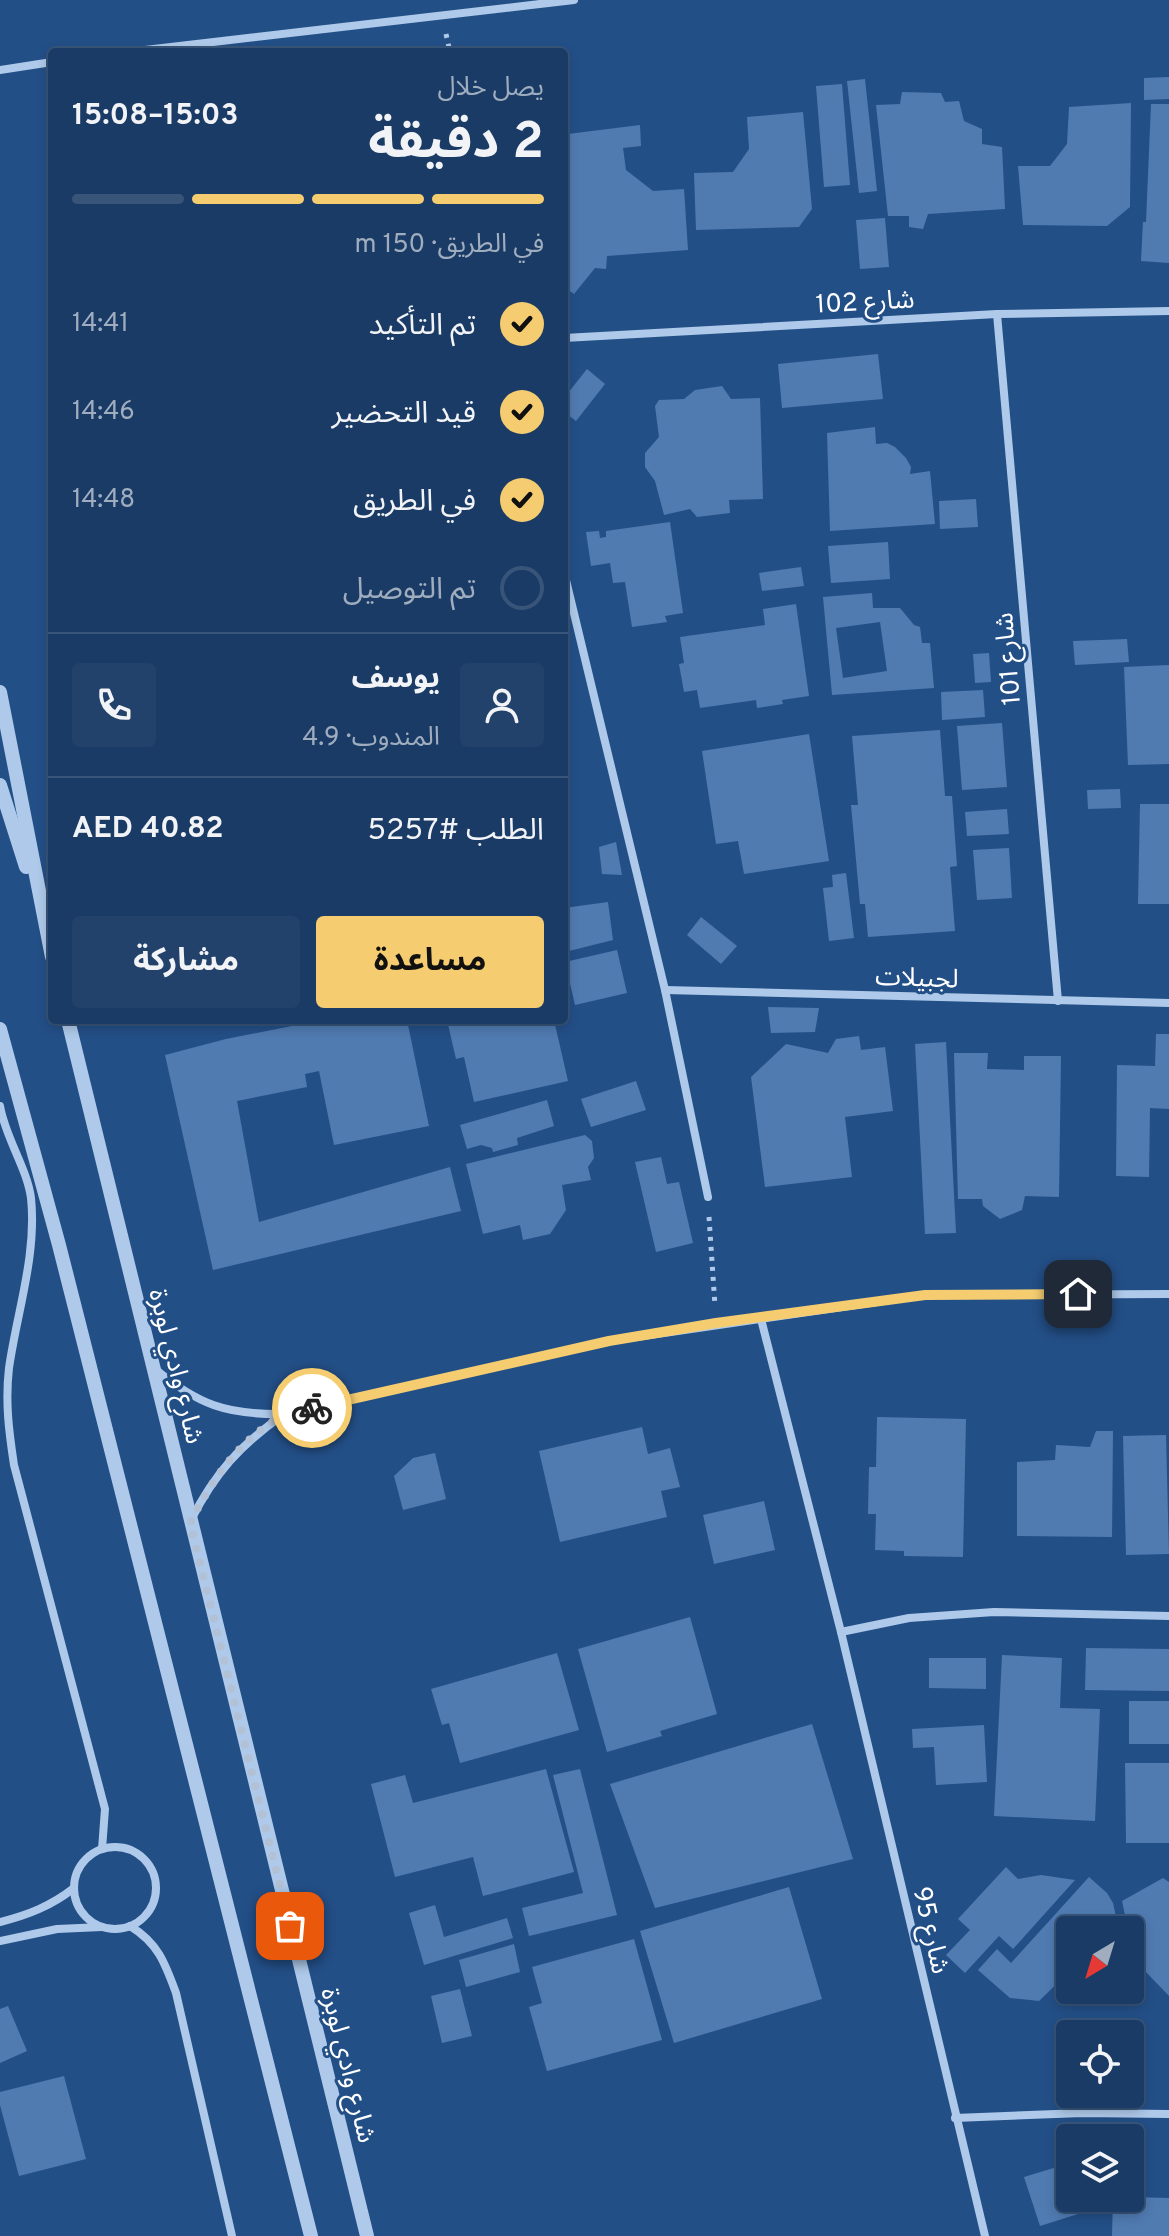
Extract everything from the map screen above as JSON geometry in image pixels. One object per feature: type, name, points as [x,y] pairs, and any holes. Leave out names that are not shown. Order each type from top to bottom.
[{"type":"street","points":[[162,48],[574,0]]},
{"type":"street","points":[[2,70],[48,63]]},
{"type":"street","name":"شارع 102","points":[[568,338],[997,314],[1169,311]]},
{"type":"street","name":"شارع 101","points":[[997,314],[1058,1001]]},
{"type":"street","points":[[568,589],[665,990],[708,1197]]},
{"type":"street","points":[[0,692],[48,940]]},
{"type":"street","points":[[0,785],[46,932]]},
{"type":"street","name":"لجبيلات","points":[[665,990],[1169,1003]]},
{"type":"street","name":"شارع وادي لوبرة","points":[[69,1024],[367,2236]]},
{"type":"street","points":[[0,1029],[59,1245],[311,2236]]},
{"type":"street","points":[[0,1106],[31,1196],[29,1249],[9,1369],[6,1417],[14,1465],[105,1809],[102,1849]]},
{"type":"street","points":[[153,1366],[180,1390],[213,1406],[248,1414],[284,1414],[609,1341],[716,1323],[925,1295],[1169,1294]]},
{"type":"street","name":"شارع 95","points":[[761,1319],[841,1632],[985,2236]]},
{"type":"street","points":[[190,1523],[206,1490],[228,1461],[254,1435],[284,1414]]},
{"type":"street","points":[[841,1632],[909,1618],[994,1612],[1169,1616]]},
{"type":"street","points":[[0,1941],[57,1929],[116,1929],[144,1918],[153,1905],[156,1890],[154,1874],[146,1861],[133,1851],[118,1847],[102,1849],[87,1858],[77,1871],[74,1888],[78,1904],[87,1918],[102,1927]]},
{"type":"street","points":[[0,1922],[50,1906],[74,1888]]},
{"type":"street","points":[[130,1926],[149,1938],[166,1966],[176,1993],[232,2236]]},
{"type":"street","points":[[955,2118],[1082,2113],[1169,2114]]},
{"type":"path","points":[[708,1197],[716,1323]]},
{"type":"building","points":[[1169,77],[1169,99],[1144,100],[1144,78]]},
{"type":"building","points":[[865,79],[877,191],[859,193],[847,81]]},
{"type":"building","points":[[842,84],[850,185],[824,187],[816,86]]},
{"type":"building","points":[[902,92],[941,93],[945,102],[959,101],[964,121],[982,129],[982,144],[1002,147],[1005,209],[928,214],[923,229],[909,227],[909,216],[888,216],[876,105],[900,104]]},
{"type":"building","points":[[1131,103],[1130,207],[1107,226],[1023,225],[1018,166],[1050,166],[1067,144],[1069,107]]},
{"type":"building","points":[[1151,104],[1169,104],[1169,263],[1141,261],[1143,222],[1146,222]]},
{"type":"building","points":[[803,112],[812,209],[799,227],[696,230],[694,173],[733,172],[749,149],[747,117]]},
{"type":"building","points":[[640,125],[641,146],[623,148],[626,170],[653,191],[684,189],[688,250],[607,256],[606,269],[595,268],[574,294],[568,290],[568,134]]},
{"type":"building","points":[[885,218],[889,267],[860,269],[856,220]]},
{"type":"building","points":[[878,354],[883,399],[782,408],[778,364]]},
{"type":"building","points":[[587,369],[605,384],[576,421],[568,415],[568,393]]},
{"type":"building","points":[[722,386],[731,399],[760,398],[763,499],[729,500],[730,513],[697,517],[690,509],[664,515],[655,481],[645,467],[645,453],[659,437],[655,406],[659,400],[684,399],[695,390]]},
{"type":"building","points":[[875,427],[876,444],[887,443],[895,447],[911,467],[910,474],[930,471],[935,524],[830,531],[827,433]]},
{"type":"building","points":[[976,499],[978,527],[940,529],[939,501]]},
{"type":"building","points":[[670,522],[683,613],[665,616],[667,622],[632,627],[625,582],[613,583],[610,563],[591,566],[586,532],[599,531],[600,538],[606,537],[606,531]]},
{"type":"building","points":[[888,542],[890,579],[831,583],[828,546]]},
{"type":"building","points":[[801,567],[804,586],[762,591],[759,573]]},
{"type":"building","points":[[872,593],[873,608],[900,608],[914,625],[920,627],[922,643],[930,643],[934,688],[832,695],[823,597]],"holes":[[[880,622],[887,671],[843,678],[836,628]]]},
{"type":"building","points":[[796,604],[809,696],[757,708],[756,700],[700,708],[697,690],[684,692],[679,664],[684,663],[680,637],[765,625],[763,609]]},
{"type":"building","points":[[1127,639],[1129,662],[1075,665],[1073,641]]},
{"type":"building","points":[[989,653],[991,682],[975,683],[973,654]]},
{"type":"building","points":[[1169,665],[1169,764],[1128,765],[1124,667]]},
{"type":"building","points":[[983,690],[985,717],[942,720],[941,692]]},
{"type":"building","points":[[1002,723],[1007,787],[962,790],[957,726]]},
{"type":"building","points":[[940,730],[945,796],[952,796],[957,866],[950,867],[955,931],[868,937],[865,904],[860,904],[851,805],[858,805],[852,736]]},
{"type":"building","points":[[809,734],[829,861],[744,874],[738,841],[716,844],[702,751]]},
{"type":"building","points":[[1120,789],[1121,808],[1088,809],[1087,790]]},
{"type":"building","points":[[1140,804],[1169,804],[1169,904],[1138,904]]},
{"type":"building","points":[[1007,809],[1009,834],[967,836],[965,812]]},
{"type":"building","points":[[616,842],[622,875],[602,874],[599,847]]},
{"type":"building","points":[[1009,848],[1012,898],[977,900],[973,850]]},
{"type":"building","points":[[846,873],[854,938],[829,941],[823,888],[833,887],[832,875]]},
{"type":"building","points":[[608,902],[613,940],[568,951],[568,907]]},
{"type":"building","points":[[701,917],[737,946],[721,964],[687,935]]},
{"type":"building","points":[[617,950],[627,993],[575,1005],[568,961]]},
{"type":"building","points":[[768,1007],[819,1008],[815,1032],[771,1033]]},
{"type":"building","points":[[302,1024],[408,1024],[429,1126],[334,1145],[319,1071],[305,1074],[307,1087],[237,1101],[259,1222],[450,1167],[461,1211],[213,1270],[165,1055]]},
{"type":"building","points":[[448,1024],[555,1024],[568,1081],[474,1102],[464,1057],[456,1059]]},
{"type":"building","points":[[1156,1034],[1169,1034],[1169,1109],[1150,1108],[1149,1177],[1116,1176],[1117,1065],[1155,1066]]},
{"type":"building","points":[[859,1036],[861,1050],[885,1047],[893,1111],[845,1117],[852,1177],[765,1187],[751,1077],[786,1044],[828,1053],[836,1039]]},
{"type":"building","points":[[946,1042],[956,1233],[925,1234],[915,1044]]},
{"type":"building","points":[[954,1053],[988,1053],[987,1069],[1024,1070],[1024,1056],[1061,1056],[1059,1197],[1025,1196],[1022,1210],[1000,1219],[983,1206],[982,1199],[958,1199]]},
{"type":"building","points":[[636,1081],[646,1110],[591,1127],[581,1099]]},
{"type":"building","points":[[547,1100],[554,1126],[517,1138],[518,1145],[493,1152],[492,1148],[481,1145],[467,1149],[460,1125]]},
{"type":"building","points":[[585,1135],[592,1141],[594,1158],[588,1167],[591,1180],[562,1185],[566,1210],[550,1234],[523,1240],[520,1225],[483,1234],[466,1164]]},
{"type":"building","points":[[661,1157],[667,1184],[679,1182],[693,1243],[656,1252],[635,1162]]},
{"type":"building","points":[[877,1417],[966,1419],[963,1557],[904,1556],[904,1551],[875,1550],[876,1514],[868,1514],[869,1467],[876,1467]]},
{"type":"building","points":[[642,1427],[648,1454],[670,1448],[680,1487],[661,1491],[667,1517],[560,1542],[539,1451]]},
{"type":"building","points":[[1096,1431],[1113,1431],[1112,1537],[1017,1536],[1017,1462],[1055,1460],[1056,1445],[1090,1447]]},
{"type":"building","points":[[1166,1435],[1169,1554],[1126,1555],[1123,1436]]},
{"type":"building","points":[[435,1453],[446,1499],[403,1510],[394,1476],[413,1458]]},
{"type":"building","points":[[764,1501],[775,1550],[714,1564],[703,1515]]},
{"type":"building","points":[[690,1617],[717,1714],[660,1731],[662,1736],[607,1752],[578,1649]]},
{"type":"building","points":[[1086,1648],[1169,1649],[1169,1691],[1085,1690]]},
{"type":"building","points":[[557,1653],[579,1730],[460,1763],[449,1723],[442,1725],[431,1689]]},
{"type":"building","points":[[1002,1655],[1062,1658],[1060,1708],[1100,1709],[1095,1821],[994,1816]]},
{"type":"building","points":[[929,1658],[986,1658],[986,1689],[929,1688]]},
{"type":"building","points":[[1129,1701],[1169,1701],[1169,1744],[1129,1744]]},
{"type":"building","points":[[812,1724],[853,1859],[655,1908],[610,1784]]},
{"type":"building","points":[[984,1725],[987,1782],[936,1785],[934,1747],[913,1748],[912,1729]]},
{"type":"building","points":[[1125,1763],[1169,1763],[1169,1843],[1126,1843]]},
{"type":"building","points":[[546,1769],[574,1872],[483,1896],[473,1857],[395,1877],[371,1784],[405,1775],[413,1803]]},
{"type":"building","points":[[580,1769],[617,1915],[529,1936],[522,1908],[583,1893],[553,1775]]},
{"type":"building","points":[[1006,1867],[1018,1879],[1041,1875],[1075,1880],[1013,1949],[999,1936],[965,1973],[946,1955],[970,1930],[958,1919]]},
{"type":"building","points":[[1089,1877],[1107,1893],[1116,1916],[1056,1916],[1056,1985],[1039,2001],[1010,1998],[978,1970],[997,1949],[1011,1963]]},
{"type":"building","points":[[1163,1878],[1169,1882],[1169,1996],[1144,1972],[1144,1916],[1125,1916],[1122,1901]]},
{"type":"building","points":[[789,1887],[822,1999],[674,2043],[640,1931]]},
{"type":"building","points":[[435,1905],[444,1937],[507,1918],[513,1938],[424,1965],[409,1913]]},
{"type":"building","points":[[634,1939],[662,2040],[547,2071],[529,2007],[542,2003],[532,1967]]},
{"type":"building","points":[[514,1944],[520,1972],[466,1987],[459,1960]]},
{"type":"building","points":[[460,1989],[472,2036],[442,2043],[431,1996]]},
{"type":"building","points":[[8,2006],[27,2051],[0,2063],[0,2009]]},
{"type":"building","points":[[64,2076],[86,2159],[19,2176],[0,2105],[0,2092]]},
{"type":"building","points":[[1056,2167],[1056,2212],[1084,2212],[1040,2226],[1024,2177]]},
{"type":"building","points":[[1144,2197],[1169,2198],[1169,2236],[1112,2236],[1113,2212],[1144,2212]]},
{"type":"way so far","points":[[290,1926],[190,1523],[206,1490],[228,1461],[254,1435],[284,1414],[312,1408]]},
{"type":"route","points":[[312,1408],[609,1341],[716,1323],[925,1295],[1078,1294]]}]
